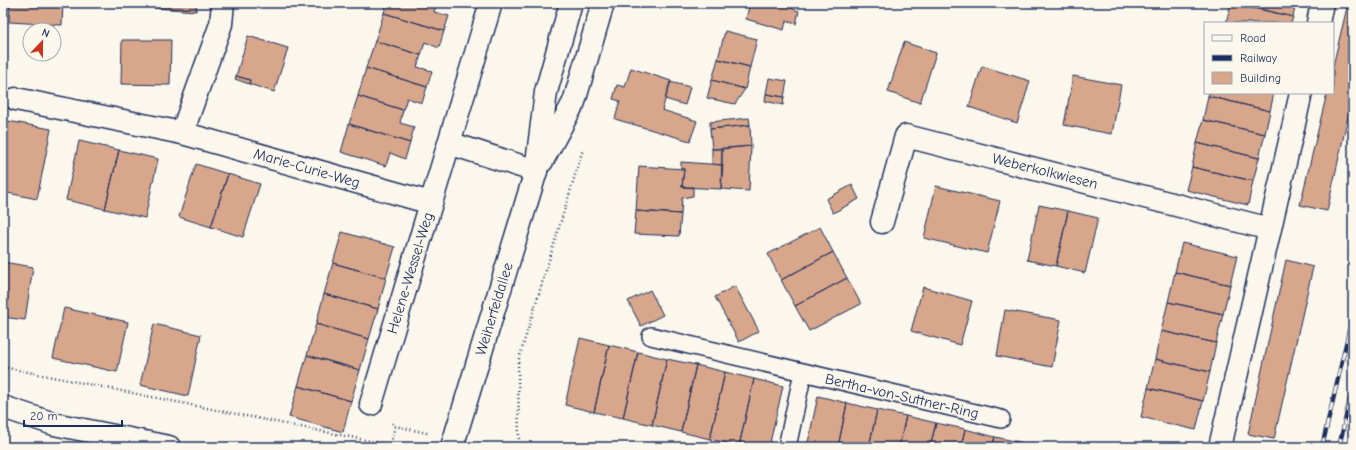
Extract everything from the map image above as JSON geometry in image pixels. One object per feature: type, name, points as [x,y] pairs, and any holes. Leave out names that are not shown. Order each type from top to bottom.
[{"type":"street","points":[[182,133],[221,24],[223,3]]},
{"type":"street","name":"Helene-Wessel-Weg","points":[[371,404],[491,3]]},
{"type":"street","name":"Weiherfeldallee","points":[[452,447],[536,171],[546,92],[571,3]]},
{"type":"street","name":"Weiherfeldallee","points":[[536,171],[574,102],[603,3]]},
{"type":"street","points":[[1318,22],[1322,3]]},
{"type":"street","points":[[1220,447],[1301,94]]},
{"type":"street","name":"Marie-Curie-Weg","points":[[16,99],[182,133],[431,203]]},
{"type":"street","name":"Weberkolkwiesen","points":[[882,222],[906,136],[1270,229]]},
{"type":"street","points":[[449,142],[536,171]]},
{"type":"street","points":[[3,407],[54,424],[168,447]]},
{"type":"lane","name":"Bertha-von-Suttner-Ring","points":[[651,336],[1001,419]]},
{"type":"lane","points":[[787,447],[803,372]]},
{"type":"path","points":[[519,447],[518,362],[585,143]]},
{"type":"path","points":[[3,367],[390,446],[395,426]]},
{"type":"building","points":[[10,3],[63,3],[62,25],[62,22],[9,22]]},
{"type":"building","points":[[143,3],[197,3],[196,11],[142,7]]},
{"type":"building","points":[[387,3],[437,3],[434,12],[449,16],[444,31],[384,13]]},
{"type":"building","points":[[750,3],[791,3],[790,8],[799,11],[796,24],[786,21],[784,30],[746,19]]},
{"type":"building","points":[[1231,3],[1293,17],[1291,22],[1226,22]]},
{"type":"building","points":[[1237,3],[1296,3],[1293,17]]},
{"type":"building","points":[[1348,3],[1353,4],[1353,94],[1327,211],[1300,205],[1327,94],[1334,94],[1334,62]]},
{"type":"building","points":[[384,13],[444,31],[439,48],[425,42],[421,55],[375,41]]},
{"type":"building","points":[[725,31],[757,39],[750,67],[718,59]]},
{"type":"building","points":[[248,36],[288,48],[274,92],[249,84],[250,80],[236,76]]},
{"type":"building","points":[[122,40],[171,40],[170,85],[121,84]]},
{"type":"building","points":[[375,41],[421,55],[417,67],[432,71],[427,87],[366,68]]},
{"type":"building","points":[[904,42],[936,53],[920,103],[888,92]]},
{"type":"building","points":[[718,59],[750,67],[745,89],[712,80]]},
{"type":"building","points":[[982,66],[1030,81],[1017,123],[969,107]]},
{"type":"building","points":[[366,68],[427,87],[422,103],[407,98],[403,110],[358,96]]},
{"type":"building","points":[[631,68],[671,81],[662,110],[697,121],[690,141],[615,119],[620,101],[613,99],[617,85],[625,87]]},
{"type":"building","points":[[236,76],[250,80],[249,84],[235,79]]},
{"type":"building","points":[[1073,76],[1121,85],[1112,134],[1064,125]]},
{"type":"building","points":[[769,78],[787,81],[784,97],[766,94]]},
{"type":"building","points":[[712,80],[745,89],[735,104],[707,98]]},
{"type":"building","points":[[670,82],[690,87],[685,105],[665,99]]},
{"type":"building","points":[[766,94],[784,97],[783,105],[765,101]]},
{"type":"building","points":[[1209,94],[1274,94],[1270,111],[1208,96]]},
{"type":"building","points":[[358,96],[403,110],[400,123],[414,127],[410,143],[349,124]]},
{"type":"building","points":[[1208,96],[1270,111],[1265,134],[1203,120]]},
{"type":"building","points":[[749,118],[750,125],[710,129],[710,122]]},
{"type":"building","points":[[1203,120],[1265,134],[1259,158],[1197,143]]},
{"type":"building","points":[[8,121],[51,129],[37,199],[3,192],[3,146]]},
{"type":"building","points":[[349,124],[410,143],[405,159],[390,153],[386,166],[341,152]]},
{"type":"building","points":[[750,125],[751,146],[712,149],[710,129]]},
{"type":"building","points":[[79,141],[119,150],[105,209],[66,200]]},
{"type":"building","points":[[1197,143],[1259,158],[1253,181],[1192,167]]},
{"type":"building","points":[[751,146],[749,191],[721,189],[722,149]]},
{"type":"building","points":[[712,149],[722,149],[722,165],[712,164]]},
{"type":"building","points":[[119,150],[158,159],[145,218],[105,209]]},
{"type":"building","points":[[681,162],[723,165],[721,189],[682,187],[684,169],[681,169]]},
{"type":"building","points":[[196,164],[228,174],[211,227],[179,217]]},
{"type":"building","points":[[639,166],[684,169],[682,187],[693,187],[693,196],[682,198],[681,214],[636,211]]},
{"type":"building","points":[[1192,167],[1253,181],[1248,205],[1186,190]]},
{"type":"building","points":[[228,174],[260,184],[243,237],[211,227]]},
{"type":"building","points":[[852,185],[859,199],[833,213],[826,199]]},
{"type":"building","points":[[936,186],[1000,201],[987,253],[924,238]]},
{"type":"building","points":[[1039,205],[1068,211],[1056,266],[1027,260]]},
{"type":"building","points":[[636,211],[681,214],[679,236],[634,234]]},
{"type":"building","points":[[1068,211],[1098,218],[1085,273],[1056,266]]},
{"type":"building","points":[[820,227],[833,252],[781,280],[768,254]]},
{"type":"building","points":[[342,232],[395,247],[386,278],[333,263]]},
{"type":"building","points":[[1182,243],[1237,256],[1230,285],[1175,272]]},
{"type":"building","points":[[833,252],[847,278],[795,306],[781,280]]},
{"type":"building","points":[[1286,260],[1313,267],[1274,439],[1248,434]]},
{"type":"building","points":[[3,262],[33,267],[25,320],[3,317]]},
{"type":"building","points":[[333,263],[386,278],[378,309],[324,294]]},
{"type":"building","points":[[1175,272],[1230,285],[1223,314],[1168,302]]},
{"type":"building","points":[[847,278],[861,304],[809,331],[795,306]]},
{"type":"building","points":[[735,286],[759,331],[739,342],[715,297]]},
{"type":"building","points":[[923,287],[972,301],[960,345],[911,331]]},
{"type":"building","points":[[650,290],[663,315],[641,326],[628,301]]},
{"type":"building","points":[[324,294],[378,309],[369,339],[316,324]]},
{"type":"building","points":[[1168,302],[1223,314],[1216,343],[1161,331]]},
{"type":"building","points":[[64,308],[128,322],[117,372],[53,358]]},
{"type":"building","points":[[1005,310],[1061,320],[1052,367],[997,356]]},
{"type":"building","points":[[154,324],[201,335],[188,396],[140,385]]},
{"type":"building","points":[[316,324],[369,339],[360,370],[307,355]]},
{"type":"building","points":[[1161,331],[1216,343],[1210,372],[1155,359]]},
{"type":"building","points":[[580,338],[609,345],[594,412],[565,405]]},
{"type":"building","points":[[609,345],[638,352],[623,418],[594,412]]},
{"type":"building","points":[[638,352],[667,359],[652,425],[623,418]]},
{"type":"building","points":[[307,355],[360,370],[351,401],[298,386]]},
{"type":"building","points":[[667,359],[696,365],[681,432],[652,425]]},
{"type":"building","points":[[1155,359],[1210,372],[1203,401],[1148,388]]},
{"type":"building","points":[[696,365],[725,372],[710,439],[681,432]]},
{"type":"building","points":[[725,372],[754,379],[739,446],[710,439]]},
{"type":"building","points":[[754,379],[783,386],[769,447],[739,446]]},
{"type":"building","points":[[298,386],[351,401],[343,432],[289,417]]},
{"type":"building","points":[[1148,388],[1203,401],[1196,430],[1141,417]]},
{"type":"building","points":[[818,396],[847,403],[838,447],[807,447]]},
{"type":"building","points":[[847,403],[877,410],[869,447],[838,447]]},
{"type":"building","points":[[877,410],[906,416],[899,447],[869,447]]},
{"type":"building","points":[[906,416],[936,423],[930,447],[899,447]]},
{"type":"building","points":[[936,423],[965,429],[961,447],[930,447]]},
{"type":"building","points":[[965,429],[995,437],[992,447],[961,447]]},
{"type":"building","points":[[995,437],[1024,443],[1023,447],[992,447]]},
{"type":"railway","points":[[1322,447],[1353,314]]},
{"type":"railway","points":[[1339,447],[1353,386]]}]
